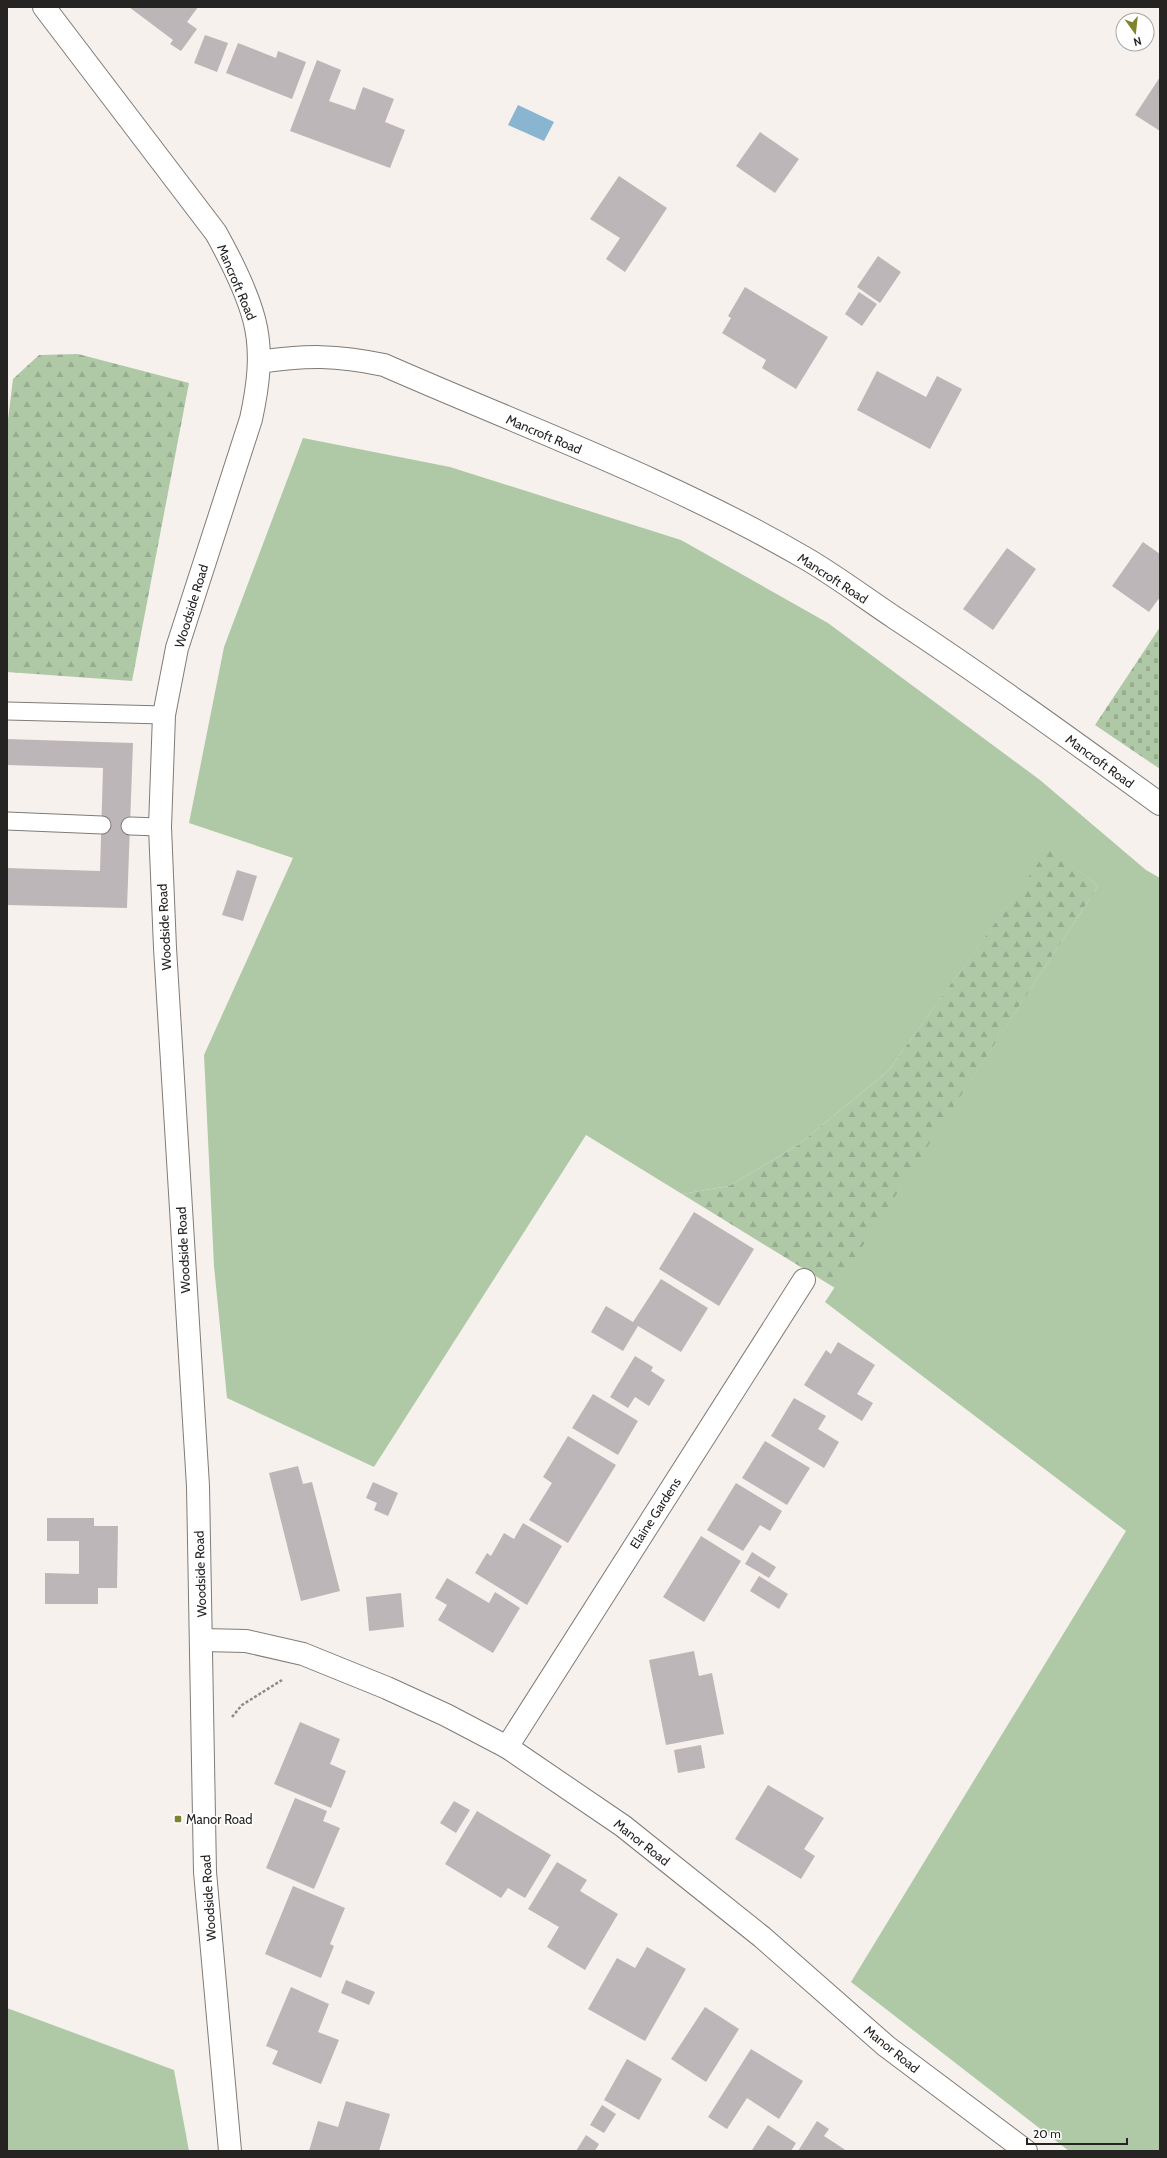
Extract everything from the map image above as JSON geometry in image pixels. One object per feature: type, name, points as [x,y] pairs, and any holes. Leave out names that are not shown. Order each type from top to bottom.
[{"type":"street","name":"Mancroft Road","points":[[44,7],[216,233],[234,266],[254,320],[259,362],[325,356],[349,358],[384,365],[639,473],[805,558],[928,640],[1160,804]]},
{"type":"street","name":"Woodside Road","points":[[230,2151],[205,1872],[202,1640],[198,1486],[165,948],[160,827],[164,715],[177,648],[251,419],[256,393],[259,362]]},
{"type":"street","name":"Elaine Gardens","points":[[507,1747],[804,1280]]},
{"type":"street","name":"Manor Road","points":[[202,1640],[246,1641],[303,1654],[439,1712],[507,1747],[623,1826],[762,1937],[886,2046],[1026,2151]]},
{"type":"lane","points":[[7,711],[164,715]]},
{"type":"lane","points":[[7,821],[102,825]]},
{"type":"lane","points":[[130,826],[160,827]]},
{"type":"path","points":[[203,1754],[242,1705],[279,1681],[286,1680]]},
{"type":"green space","points":[[78,354],[189,383],[132,681],[7,672],[7,428],[13,379],[39,355]]},
{"type":"green space","points":[[303,438],[450,467],[681,540],[828,623],[1040,780],[1146,870],[1160,878],[1160,2151],[1069,2151],[851,1982],[1126,1531],[825,1302],[1098,886],[1050,848],[888,1071],[798,1145],[729,1186],[682,1194],[586,1135],[374,1467],[227,1398],[214,1266],[204,1055],[293,858],[189,823],[224,647]]},
{"type":"green space","points":[[1160,627],[1160,769],[1095,725]]},
{"type":"green space","points":[[1050,847],[1098,886],[835,1288],[682,1194],[729,1186],[798,1145],[888,1071]]},
{"type":"green space","points":[[7,2008],[174,2070],[189,2151],[7,2151]]},
{"type":"water","points":[[518,105],[554,122],[544,141],[508,125]]},
{"type":"building","points":[[129,7],[198,7],[187,22],[197,29],[181,51],[170,44],[173,40]]},
{"type":"building","points":[[205,35],[228,43],[217,72],[194,63]]},
{"type":"building","points":[[238,43],[276,58],[278,51],[306,62],[292,99],[226,73]]},
{"type":"building","points":[[317,60],[341,70],[329,101],[355,110],[363,87],[394,99],[385,122],[405,130],[390,168],[290,131]]},
{"type":"building","points":[[1160,77],[1160,131],[1135,115]]},
{"type":"building","points":[[760,132],[799,159],[775,193],[736,166]]},
{"type":"building","points":[[619,176],[667,208],[625,272],[606,259],[620,238],[590,219]]},
{"type":"building","points":[[878,256],[901,272],[880,303],[857,287]]},
{"type":"building","points":[[745,287],[828,337],[796,389],[762,368],[766,360],[722,333],[731,318],[728,316]]},
{"type":"building","points":[[859,292],[877,304],[862,326],[845,314]]},
{"type":"building","points":[[877,371],[926,397],[937,376],[962,389],[930,449],[857,410]]},
{"type":"building","points":[[1143,542],[1160,554],[1160,597],[1149,612],[1112,586]]},
{"type":"building","points":[[1007,548],[1036,569],[993,630],[963,609]]},
{"type":"building","points":[[7,739],[133,743],[127,908],[7,905],[7,868],[100,871],[103,768],[7,765]]},
{"type":"building","points":[[237,870],[257,876],[243,921],[222,915]]},
{"type":"building","points":[[694,1212],[754,1249],[719,1306],[659,1269]]},
{"type":"building","points":[[661,1279],[708,1308],[681,1352],[638,1326],[623,1351],[591,1332],[606,1306],[633,1322]]},
{"type":"building","points":[[838,1342],[875,1365],[857,1394],[873,1403],[862,1421],[804,1385],[826,1350],[831,1354]]},
{"type":"building","points":[[635,1356],[653,1367],[651,1371],[665,1380],[649,1406],[635,1397],[628,1408],[610,1397]]},
{"type":"building","points":[[593,1394],[638,1421],[618,1455],[572,1428]]},
{"type":"building","points":[[794,1398],[826,1416],[818,1429],[839,1442],[824,1468],[771,1436]]},
{"type":"building","points":[[568,1436],[616,1465],[568,1543],[529,1520],[552,1483],[543,1477]]},
{"type":"building","points":[[765,1441],[810,1468],[787,1505],[742,1478]]},
{"type":"building","points":[[298,1466],[303,1484],[312,1482],[340,1591],[301,1601],[269,1473]]},
{"type":"building","points":[[373,1482],[398,1493],[388,1516],[374,1510],[377,1503],[366,1498]]},
{"type":"building","points":[[736,1483],[782,1511],[770,1531],[760,1525],[743,1551],[707,1530]]},
{"type":"building","points":[[47,1518],[94,1518],[94,1526],[118,1526],[117,1588],[98,1588],[98,1604],[45,1604],[45,1573],[79,1574],[79,1541],[47,1541]]},
{"type":"building","points":[[523,1523],[562,1546],[527,1605],[475,1573],[487,1553],[491,1556],[504,1533],[514,1539]]},
{"type":"building","points":[[701,1536],[741,1561],[704,1622],[663,1597]]},
{"type":"building","points":[[752,1552],[776,1567],[769,1578],[745,1564]]},
{"type":"building","points":[[759,1576],[788,1594],[779,1609],[750,1591]]},
{"type":"building","points":[[447,1578],[489,1603],[495,1592],[520,1608],[493,1653],[438,1620],[447,1605],[435,1598]]},
{"type":"building","points":[[401,1593],[404,1627],[369,1631],[366,1597]]},
{"type":"building","points":[[694,1651],[699,1676],[712,1673],[724,1734],[666,1745],[649,1660]]},
{"type":"building","points":[[300,1722],[340,1739],[330,1764],[346,1771],[331,1808],[274,1784]]},
{"type":"building","points":[[701,1745],[705,1768],[678,1773],[674,1750]]},
{"type":"building","points":[[768,1785],[824,1818],[804,1849],[815,1856],[801,1879],[735,1839]]},
{"type":"building","points":[[295,1798],[327,1811],[323,1821],[340,1828],[314,1889],[266,1868]]},
{"type":"building","points":[[454,1801],[470,1810],[456,1833],[440,1823]]},
{"type":"building","points":[[477,1811],[551,1855],[525,1898],[508,1888],[501,1898],[445,1864]]},
{"type":"building","points":[[557,1862],[587,1880],[580,1891],[618,1914],[585,1970],[547,1947],[559,1927],[528,1909]]},
{"type":"building","points":[[293,1886],[345,1908],[330,1944],[334,1946],[321,1978],[265,1954]]},
{"type":"building","points":[[647,1947],[686,1969],[645,2041],[588,2009],[617,1958],[635,1968]]},
{"type":"building","points":[[346,1980],[375,1992],[369,2005],[341,1993]]},
{"type":"building","points":[[291,1987],[329,2004],[318,2032],[339,2040],[321,2084],[272,2064],[278,2051],[266,2046]]},
{"type":"building","points":[[705,2007],[739,2029],[706,2082],[671,2059]]},
{"type":"building","points":[[751,2049],[803,2081],[779,2119],[747,2098],[727,2129],[708,2117]]},
{"type":"building","points":[[627,2059],[662,2079],[639,2120],[604,2100]]},
{"type":"building","points":[[346,2101],[390,2114],[379,2151],[309,2151],[318,2121],[338,2127]]},
{"type":"building","points":[[602,2105],[616,2114],[604,2133],[590,2125]]},
{"type":"building","points":[[817,2121],[829,2129],[824,2136],[847,2151],[798,2151]]},
{"type":"building","points":[[768,2125],[796,2143],[791,2151],[752,2150]]},
{"type":"building","points":[[586,2135],[599,2144],[595,2151],[576,2151]]},
{"type":"place","name":"Manor Road","points":[[178,1819]]}]
